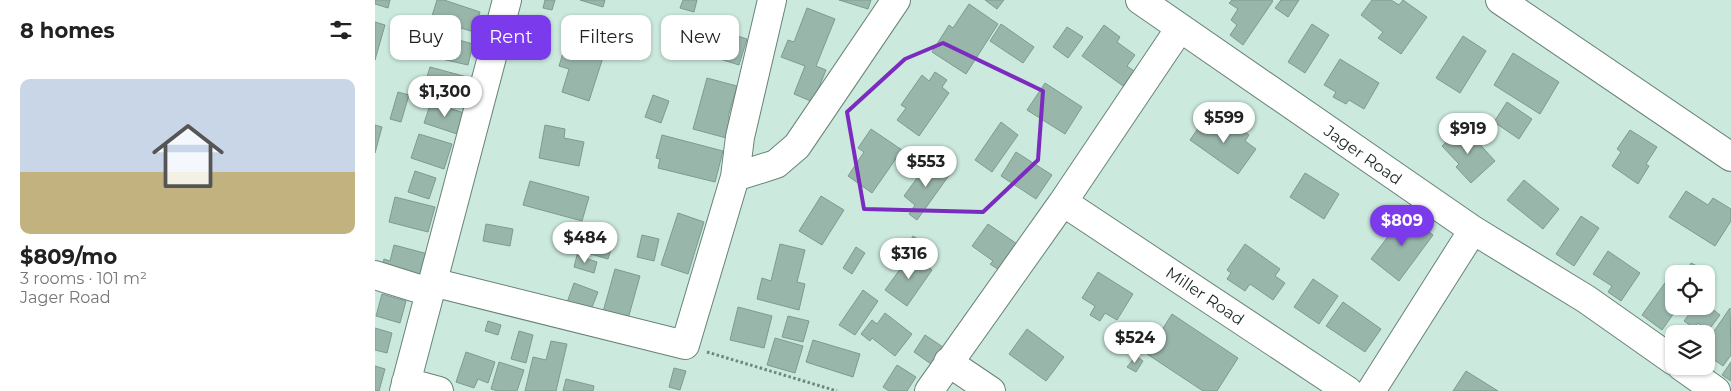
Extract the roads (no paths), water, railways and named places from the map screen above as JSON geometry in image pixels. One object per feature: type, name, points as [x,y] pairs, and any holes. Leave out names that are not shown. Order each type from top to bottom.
[{"type":"street","points":[[439,391],[405,387],[507,0]]},
{"type":"street","points":[[375,275],[685,345],[735,177],[740,137],[772,0]]},
{"type":"street","points":[[735,177],[777,164],[797,146],[896,0]]},
{"type":"street","name":"Jager Road","points":[[1140,0],[1473,230],[1586,299],[1665,355]]},
{"type":"street","points":[[1500,0],[1731,157]]},
{"type":"street","points":[[929,391],[1063,202],[1180,28]]},
{"type":"street","name":"Miller Road","points":[[1063,202],[1348,391]]},
{"type":"street","points":[[1371,391],[1473,230]]},
{"type":"street","points":[[948,362],[991,391]]},
{"type":"street","points":[[1694,375],[1716,391]]}]
